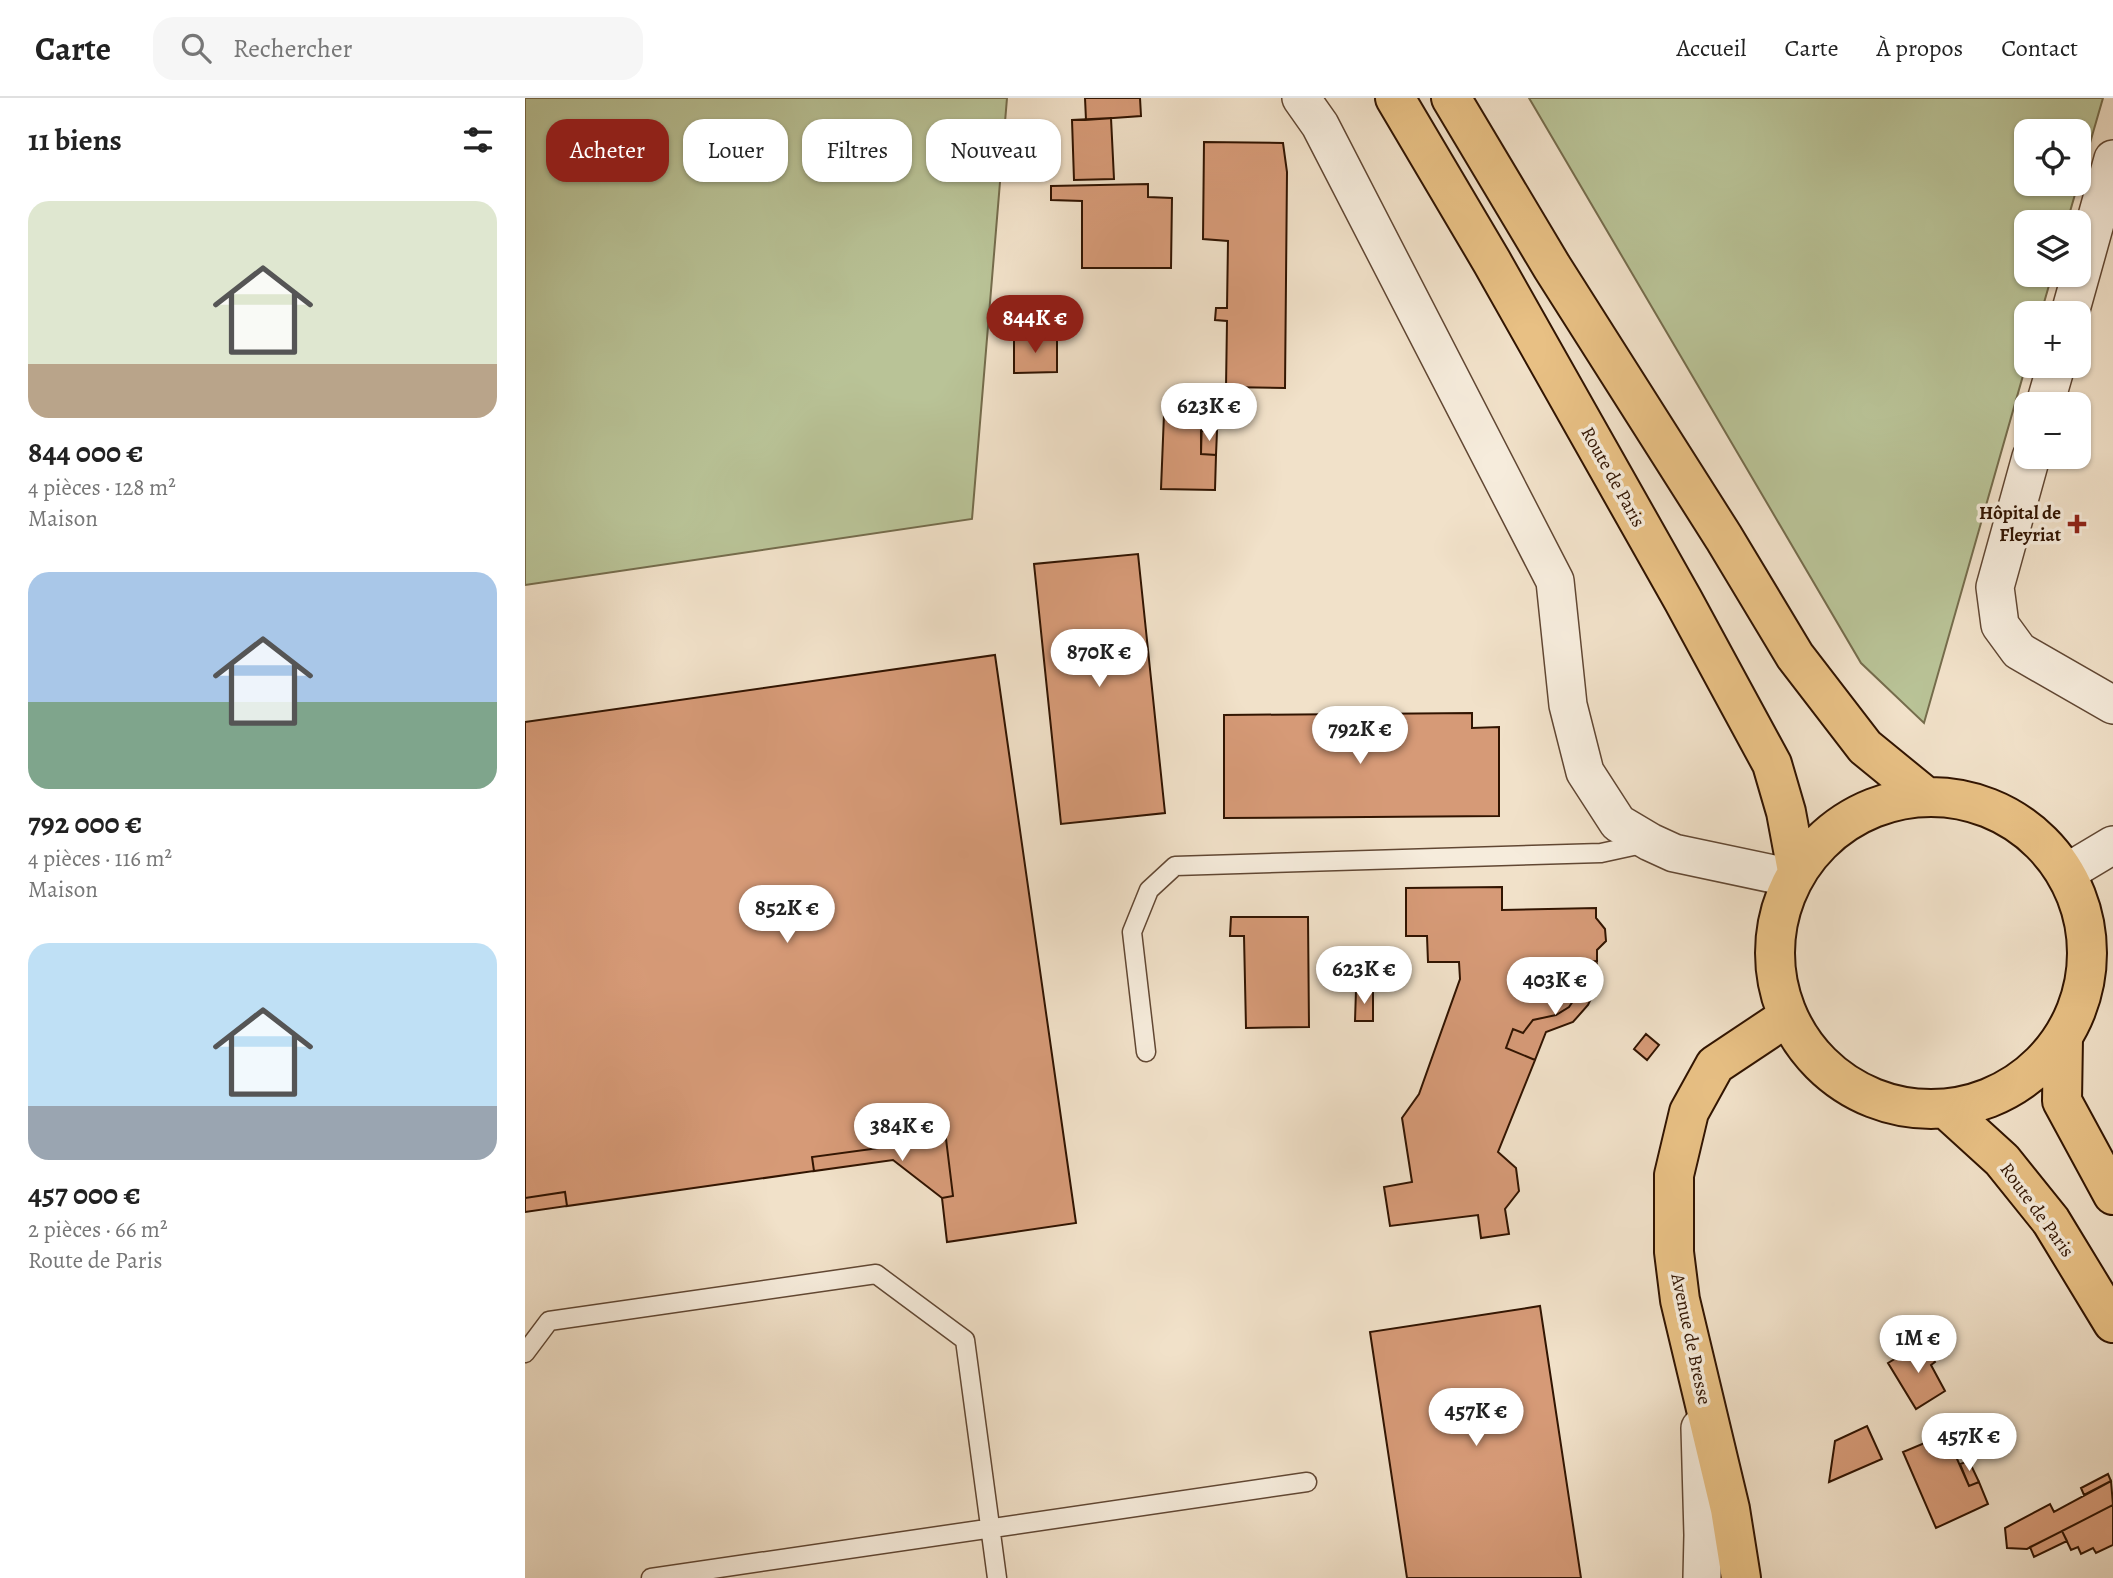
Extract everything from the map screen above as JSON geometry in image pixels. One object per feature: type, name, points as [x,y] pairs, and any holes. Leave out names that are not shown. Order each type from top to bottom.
[{"type":"main road","name":"Route de Paris","points":[[1395,98],[1492,262],[1683,600],[1772,764],[1786,812],[1795,875]]},
{"type":"main road","points":[[1451,98],[1552,267],[1724,538],[1795,656],[1865,747],[1925,796]]},
{"type":"main road","points":[[1925,796],[1967,800],[2006,815],[2040,839],[2066,873],[2083,912],[2088,956],[2081,999],[2063,1038],[2032,1073],[1992,1098],[1946,1109],[1907,1108],[1869,1097],[1835,1078],[1807,1050],[1787,1017],[1776,983],[1773,947],[1779,911],[1795,875],[1831,832],[1875,806],[1925,796]]},
{"type":"main road","name":"Avenue de Bresse","points":[[1741,1578],[1730,1509],[1680,1300],[1674,1252],[1674,1175],[1689,1112],[1715,1065],[1787,1017]]},
{"type":"main road","points":[[2063,1038],[2062,1101],[2113,1195]]},
{"type":"main road","name":"Route de Paris","points":[[1946,1109],[2002,1160],[2051,1221],[2113,1323]]},
{"type":"street","points":[[1301,98],[1320,125],[1555,581],[1568,705],[1585,772],[1618,823],[1650,842],[1674,853],[1795,875]]},
{"type":"street","points":[[2073,301],[2113,159]]},
{"type":"street","points":[[2028,469],[1994,587],[2000,625],[2019,651],[2113,705]]},
{"type":"street","points":[[2066,873],[2113,845]]},
{"type":"street","points":[[1693,1361],[1702,1445],[1702,1578]]},
{"type":"lane","points":[[1146,1052],[1132,932],[1149,890],[1175,866],[1601,853],[1650,842]]},
{"type":"lane","points":[[525,1353],[549,1321],[876,1274],[965,1340],[997,1578]]},
{"type":"lane","points":[[651,1578],[1307,1482]]},
{"type":"green space","points":[[525,98],[1007,98],[1005,119],[926,119],[926,182],[1000,182],[972,519],[525,585]]},
{"type":"green space","points":[[1529,98],[2103,98],[2091,140],[2091,119],[2014,119],[2014,196],[2075,196],[2070,210],[2014,210],[2014,287],[2049,287],[2044,301],[2014,301],[2014,378],[2022,378],[2018,392],[2014,392],[2014,407],[1924,723],[1861,663]]},
{"type":"building","points":[[1085,98],[1140,98],[1141,116],[1086,120]]},
{"type":"building","points":[[1111,118],[1114,179],[1074,180],[1072,120]]},
{"type":"building","points":[[1204,142],[1283,143],[1287,172],[1285,388],[1226,387],[1227,321],[1215,320],[1216,308],[1227,308],[1228,241],[1203,239]]},
{"type":"building","points":[[1148,184],[1148,197],[1172,198],[1171,268],[1082,268],[1082,201],[1051,200],[1051,186]]},
{"type":"building","points":[[1057,337],[1057,372],[1014,373],[1014,338]]},
{"type":"building","points":[[1164,414],[1202,416],[1201,454],[1216,455],[1215,490],[1161,489]]},
{"type":"building","points":[[1201,431],[1217,431],[1216,455],[1201,454]]},
{"type":"building","points":[[1138,554],[1165,813],[1061,824],[1034,564]]},
{"type":"building","points":[[995,655],[1076,1223],[947,1242],[942,1198],[953,1196],[946,1139],[812,1157],[814,1171],[567,1206],[565,1192],[525,1198],[525,722]]},
{"type":"building","points":[[1472,713],[1472,728],[1499,727],[1499,816],[1224,818],[1224,715]]},
{"type":"building","points":[[1502,887],[1502,910],[1596,908],[1596,918],[1605,929],[1606,941],[1597,950],[1597,961],[1583,962],[1580,991],[1569,1007],[1556,1015],[1533,1020],[1523,1033],[1513,1029],[1506,1048],[1535,1060],[1498,1152],[1516,1168],[1519,1191],[1505,1209],[1509,1234],[1481,1238],[1478,1215],[1390,1226],[1384,1187],[1412,1182],[1402,1118],[1419,1094],[1460,979],[1459,962],[1428,962],[1427,936],[1406,936],[1406,888]]},
{"type":"building","points":[[1231,917],[1308,917],[1309,1027],[1246,1028],[1244,936],[1230,936]]},
{"type":"building","points":[[1597,961],[1595,990],[1588,1005],[1573,1022],[1546,1032],[1535,1060],[1506,1048],[1513,1029],[1523,1033],[1533,1020],[1556,1015],[1569,1007],[1580,991],[1583,962]]},
{"type":"building","points":[[1356,990],[1373,990],[1373,1021],[1355,1021]]},
{"type":"building","points":[[1646,1034],[1659,1045],[1647,1060],[1634,1049]]},
{"type":"building","points":[[946,1139],[953,1196],[942,1198],[893,1160],[814,1171],[812,1157]]},
{"type":"building","points":[[565,1192],[567,1206],[525,1212],[525,1198]]},
{"type":"building","points":[[1540,1306],[1581,1578],[1407,1578],[1370,1332]]},
{"type":"building","points":[[1923,1342],[1935,1362],[1931,1365],[1945,1391],[1916,1409],[1888,1363]]},
{"type":"building","points":[[1867,1426],[1882,1459],[1829,1482],[1835,1441]]},
{"type":"building","points":[[1946,1434],[1969,1486],[1979,1482],[1988,1504],[1936,1528],[1903,1452]]},
{"type":"building","points":[[1969,1461],[1979,1482],[1969,1486],[1960,1464]]},
{"type":"building","points":[[2108,1474],[2111,1481],[2084,1495],[2081,1488]]},
{"type":"building","points":[[2111,1481],[2113,1505],[2027,1549],[2007,1548],[2005,1528],[2050,1504],[2054,1512]]},
{"type":"building","points":[[2113,1505],[2113,1545],[2096,1553],[2093,1548],[2081,1554],[2078,1547],[2071,1550],[2062,1531]]},
{"type":"building","points":[[2062,1531],[2067,1541],[2034,1557],[2030,1547]]},
{"type":"place","name":"Hôpital de Fleyriat","points":[[2077,524]]}]
